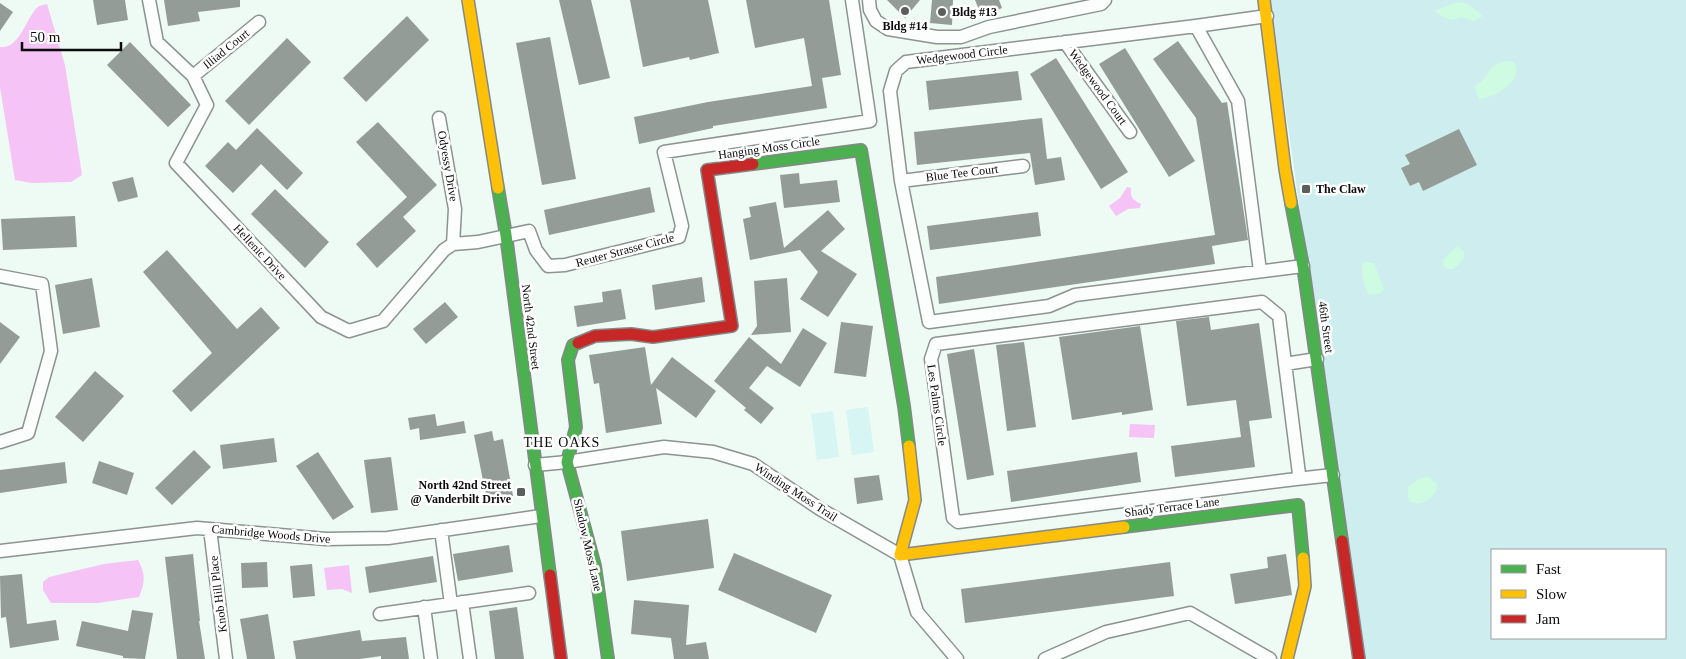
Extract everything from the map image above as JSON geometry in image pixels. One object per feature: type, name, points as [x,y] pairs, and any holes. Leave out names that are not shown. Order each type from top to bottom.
[{"type":"street","name":"Hellenic Drive","points":[[149,0],[157,42],[193,76],[207,105],[176,163],[321,317],[349,331],[383,321],[444,250],[453,244]]},
{"type":"street","name":"North 42nd Street","points":[[468,0],[506,236],[560,659]]},
{"type":"street","name":"Reuter Strasse Circle","points":[[506,236],[529,231],[536,250],[548,266],[565,265],[679,237],[682,226],[664,152],[870,121],[852,0]]},
{"type":"street","points":[[869,0],[870,10],[876,21],[888,29],[937,37],[961,37],[989,27],[1101,4],[1105,0]]},
{"type":"street","name":"46th Street","points":[[1264,0],[1285,169],[1303,266],[1359,659]]},
{"type":"street","name":"Wedgewood Circle","points":[[936,344],[929,322],[901,180],[890,91],[896,71],[906,62],[1267,16]]},
{"type":"street","name":"Illiad Court","points":[[193,76],[259,22]]},
{"type":"street","points":[[1196,26],[1238,101],[1260,271]]},
{"type":"street","name":"Wedgewood Court","points":[[1065,42],[1130,132]]},
{"type":"street","name":"Odyessy Drive","points":[[439,118],[455,209],[453,244]]},
{"type":"street","name":"Hanging Moss Circle","points":[[567,462],[576,427],[568,360],[573,345],[595,336],[631,334],[653,337],[732,326],[707,170],[860,150],[904,406],[915,500],[900,555]]},
{"type":"street","name":"Blue Tee Court","points":[[901,180],[1023,166]]},
{"type":"street","points":[[453,244],[478,242],[506,236]]},
{"type":"street","points":[[929,322],[1049,306],[1075,295],[1303,266]]},
{"type":"street","points":[[0,276],[42,284],[51,351],[28,433],[0,442]]},
{"type":"street","points":[[936,344],[1262,302],[1279,316],[1299,474],[1296,479]]},
{"type":"street","name":"Les Palms Circle","points":[[936,344],[931,359],[953,518],[958,522],[1333,475]]},
{"type":"street","points":[[1285,364],[1317,359]]},
{"type":"street","name":"Winding Moss Trail","points":[[535,465],[664,448],[713,452],[753,464],[820,509],[900,555]]},
{"type":"street","name":"Shadow Moss Lane","points":[[567,462],[595,566],[608,659]]},
{"type":"street","name":"Shady Terrace Lane","points":[[900,555],[1298,505],[1305,586],[1288,656]]},
{"type":"street","name":"Cambridge Woods Drive","points":[[0,551],[184,529],[210,529],[347,540],[388,538],[541,516]]},
{"type":"street","name":"Knob Hill Place","points":[[210,529],[226,659]]},
{"type":"street","points":[[441,530],[470,659]]},
{"type":"street","points":[[900,555],[918,612],[957,659]]},
{"type":"street","points":[[380,614],[529,593]]},
{"type":"street","points":[[424,608],[432,659]]},
{"type":"street","points":[[1045,659],[1106,632],[1190,614],[1270,659]]},
{"type":"shaded area","points":[[1270,0],[1686,0],[1686,659],[1364,659]]},
{"type":"shaded area","points":[[47,4],[65,65],[82,175],[71,182],[32,183],[15,180],[0,87],[0,47],[13,43],[34,11],[39,6]]},
{"type":"shaded area","points":[[1127,187],[1131,188],[1133,198],[1141,204],[1140,208],[1128,209],[1116,216],[1109,206],[1120,198]]},
{"type":"shaded area","points":[[868,407],[874,452],[852,455],[846,410]]},
{"type":"shaded area","points":[[833,411],[839,457],[817,460],[811,414]]},
{"type":"shaded area","points":[[1130,424],[1155,425],[1154,438],[1129,437]]},
{"type":"shaded area","points":[[138,560],[144,578],[139,597],[98,603],[51,603],[43,590],[43,582],[49,577],[104,564]]},
{"type":"shaded area","points":[[349,565],[352,593],[342,589],[327,590],[324,568]]},
{"type":"sand","points":[[1462,2],[1470,5],[1483,16],[1474,21],[1461,17],[1451,20],[1434,11],[1451,4]]},
{"type":"sand","points":[[1507,61],[1514,62],[1517,69],[1512,81],[1500,92],[1479,99],[1475,89],[1476,85],[1484,79],[1496,64]]},
{"type":"sand","points":[[1457,246],[1464,252],[1464,258],[1454,269],[1447,269],[1443,265],[1443,260]]},
{"type":"sand","points":[[1364,262],[1374,263],[1384,289],[1381,293],[1369,295],[1365,288],[1362,269]]},
{"type":"sand","points":[[1429,477],[1437,483],[1437,489],[1434,494],[1425,502],[1414,503],[1410,501],[1408,487],[1418,479]]},
{"type":"building","points":[[93,0],[125,0],[128,20],[97,25]]},
{"type":"building","points":[[164,0],[240,0],[240,7],[198,12],[200,21],[168,26]]},
{"type":"building","points":[[559,0],[591,0],[610,78],[579,85]]},
{"type":"building","points":[[630,0],[708,0],[719,53],[690,60],[689,57],[643,67]]},
{"type":"building","points":[[746,0],[829,0],[841,75],[822,78],[827,108],[713,126],[713,128],[639,144],[634,117],[708,102],[812,86],[804,38],[755,48]]},
{"type":"building","name":"Bldg #14","points":[[887,0],[920,0],[905,18]]},
{"type":"building","name":"Bldg #13","points":[[932,0],[953,0],[952,25],[930,23]]},
{"type":"building","points":[[975,0],[999,0],[1002,8],[982,17]]},
{"type":"building","points":[[0,3],[13,12],[0,31]]},
{"type":"building","points":[[407,16],[429,40],[366,102],[343,78]]},
{"type":"building","points":[[550,37],[576,179],[542,185],[516,43]]},
{"type":"building","points":[[287,38],[311,62],[249,125],[225,101]]},
{"type":"building","points":[[1178,41],[1222,103],[1227,102],[1248,240],[1212,246],[1215,264],[939,304],[936,277],[1215,235],[1196,118],[1153,59]]},
{"type":"building","points":[[130,42],[191,105],[168,127],[107,65]]},
{"type":"building","points":[[1125,48],[1195,161],[1169,177],[1099,64]]},
{"type":"building","points":[[1056,58],[1128,172],[1101,189],[1030,74]]},
{"type":"building","points":[[1018,71],[1022,100],[929,110],[926,81]]},
{"type":"building","points":[[1042,118],[1047,159],[1061,157],[1065,180],[1035,185],[1030,153],[917,165],[914,132]]},
{"type":"building","points":[[378,122],[437,185],[403,217],[416,231],[377,268],[356,244],[407,197],[356,142]]},
{"type":"building","points":[[257,128],[303,173],[287,190],[261,164],[233,193],[205,166],[228,142],[236,150]]},
{"type":"building","points":[[1459,129],[1477,165],[1423,191],[1419,182],[1410,186],[1401,168],[1410,164],[1405,155]]},
{"type":"building","points":[[799,173],[800,184],[837,180],[840,202],[784,208],[780,175]]},
{"type":"building","points":[[133,177],[138,197],[118,202],[112,182]]},
{"type":"building","points":[[650,187],[655,212],[549,235],[544,210]]},
{"type":"building","points":[[275,189],[329,242],[305,268],[251,214]]},
{"type":"building","points":[[776,202],[784,248],[828,210],[845,229],[821,251],[857,274],[828,317],[800,299],[818,272],[800,250],[750,260],[743,219],[751,217],[749,207]]},
{"type":"building","points":[[1038,212],[1041,236],[930,250],[927,226]]},
{"type":"building","points":[[75,216],[77,247],[3,250],[1,219]]},
{"type":"building","points":[[167,250],[237,329],[261,307],[280,328],[191,412],[172,391],[212,353],[143,272]]},
{"type":"building","points":[[702,277],[705,302],[655,310],[652,285]]},
{"type":"building","points":[[92,278],[100,327],[63,334],[55,285]]},
{"type":"building","points":[[787,278],[791,332],[751,335],[757,326],[754,281]]},
{"type":"building","points":[[621,289],[626,319],[577,327],[574,306],[603,302],[602,292]]},
{"type":"building","points":[[445,302],[458,317],[426,344],[413,329]]},
{"type":"building","points":[[1209,317],[1211,330],[1259,323],[1272,418],[1249,421],[1255,467],[1175,477],[1171,446],[1241,437],[1236,400],[1187,406],[1176,321]]},
{"type":"building","points":[[0,322],[20,337],[0,364]]},
{"type":"building","points":[[841,322],[873,326],[866,377],[834,373]]},
{"type":"building","points":[[1140,326],[1153,410],[1122,415],[1122,412],[1072,420],[1059,337]]},
{"type":"building","points":[[803,328],[827,343],[800,387],[767,366],[749,388],[774,408],[761,424],[744,410],[746,408],[714,381],[749,337],[781,364]]},
{"type":"building","points":[[1024,342],[1036,427],[1007,431],[996,345]]},
{"type":"building","points":[[645,347],[651,385],[672,357],[716,391],[696,418],[656,388],[662,424],[606,433],[599,383],[594,384],[589,355]]},
{"type":"building","points":[[974,349],[994,475],[967,480],[947,354]]},
{"type":"building","points":[[95,371],[124,396],[83,442],[55,417]]},
{"type":"building","points":[[435,414],[437,426],[464,421],[466,433],[420,440],[419,428],[410,430],[408,418]]},
{"type":"building","points":[[492,431],[494,441],[503,439],[513,496],[487,501],[474,435]]},
{"type":"building","points":[[274,438],[277,462],[223,469],[220,445]]},
{"type":"building","points":[[194,450],[211,467],[172,505],[155,488]]},
{"type":"building","points":[[318,452],[354,507],[333,520],[296,466]]},
{"type":"building","points":[[1137,452],[1141,482],[1011,502],[1007,471]]},
{"type":"building","points":[[391,457],[398,510],[371,513],[364,460]]},
{"type":"building","points":[[99,461],[134,473],[127,495],[92,483]]},
{"type":"building","points":[[65,462],[67,483],[0,493],[0,470]]},
{"type":"building","points":[[879,475],[883,500],[857,504],[854,478]]},
{"type":"building","points":[[708,519],[714,568],[627,581],[621,531]]},
{"type":"building","points":[[509,545],[513,572],[458,581],[453,554]]},
{"type":"building","points":[[734,553],[832,595],[816,633],[718,590]]},
{"type":"building","points":[[193,554],[199,621],[205,659],[177,659],[165,557]]},
{"type":"building","points":[[1286,554],[1292,595],[1235,604],[1230,574],[1268,568],[1267,557]]},
{"type":"building","points":[[433,556],[437,582],[369,593],[365,567]]},
{"type":"building","points":[[267,562],[268,587],[242,588],[241,563]]},
{"type":"building","points":[[1170,562],[1174,596],[965,623],[961,589]]},
{"type":"building","points":[[312,564],[315,596],[293,598],[290,566]]},
{"type":"building","points":[[22,574],[27,624],[56,620],[59,640],[10,648],[6,617],[1,618],[0,576]]},
{"type":"building","points":[[634,600],[689,605],[686,645],[706,642],[709,659],[674,659],[671,638],[631,634]]},
{"type":"building","points":[[517,607],[524,659],[495,659],[489,611]]},
{"type":"building","points":[[132,610],[153,613],[145,659],[123,658],[123,656],[76,646],[82,621],[128,631]]},
{"type":"building","points":[[268,614],[275,659],[247,659],[240,619]]},
{"type":"building","points":[[360,630],[362,641],[406,637],[409,659],[381,659],[381,656],[360,659],[296,659],[293,641]]},
{"type":"traffic: fast","points":[[753,164],[861,150],[909,446]]},
{"type":"traffic: fast","points":[[498,188],[506,235],[550,575]]},
{"type":"traffic: fast","points":[[1291,203],[1303,266],[1342,541]]},
{"type":"traffic: fast","points":[[578,343],[573,345],[568,360],[576,427],[567,462],[595,566],[608,659]]},
{"type":"traffic: fast","points":[[1124,527],[1298,505],[1303,558]]},
{"type":"traffic: slow","points":[[468,0],[498,188]]},
{"type":"traffic: slow","points":[[1264,0],[1291,203]]},
{"type":"traffic: slow","points":[[909,446],[915,500],[900,555],[1124,527]]},
{"type":"traffic: slow","points":[[1287,659],[1305,586],[1303,558]]},
{"type":"traffic: jam","points":[[578,343],[595,336],[631,334],[653,337],[732,326],[707,170],[753,164]]},
{"type":"traffic: jam","points":[[1342,541],[1359,659]]},
{"type":"traffic: jam","points":[[550,575],[561,659]]},
{"type":"place","name":"Bldg #14","points":[[905,11]]},
{"type":"place","name":"Bldg #13","points":[[942,12]]},
{"type":"place","name":"The Claw","points":[[1306,189]]},
{"type":"place","name":"North 42nd Street @ Vanderbilt Drive","points":[[521,492]]},
{"type":"district","name":"THE OAKS","points":[[562,442]]}]
